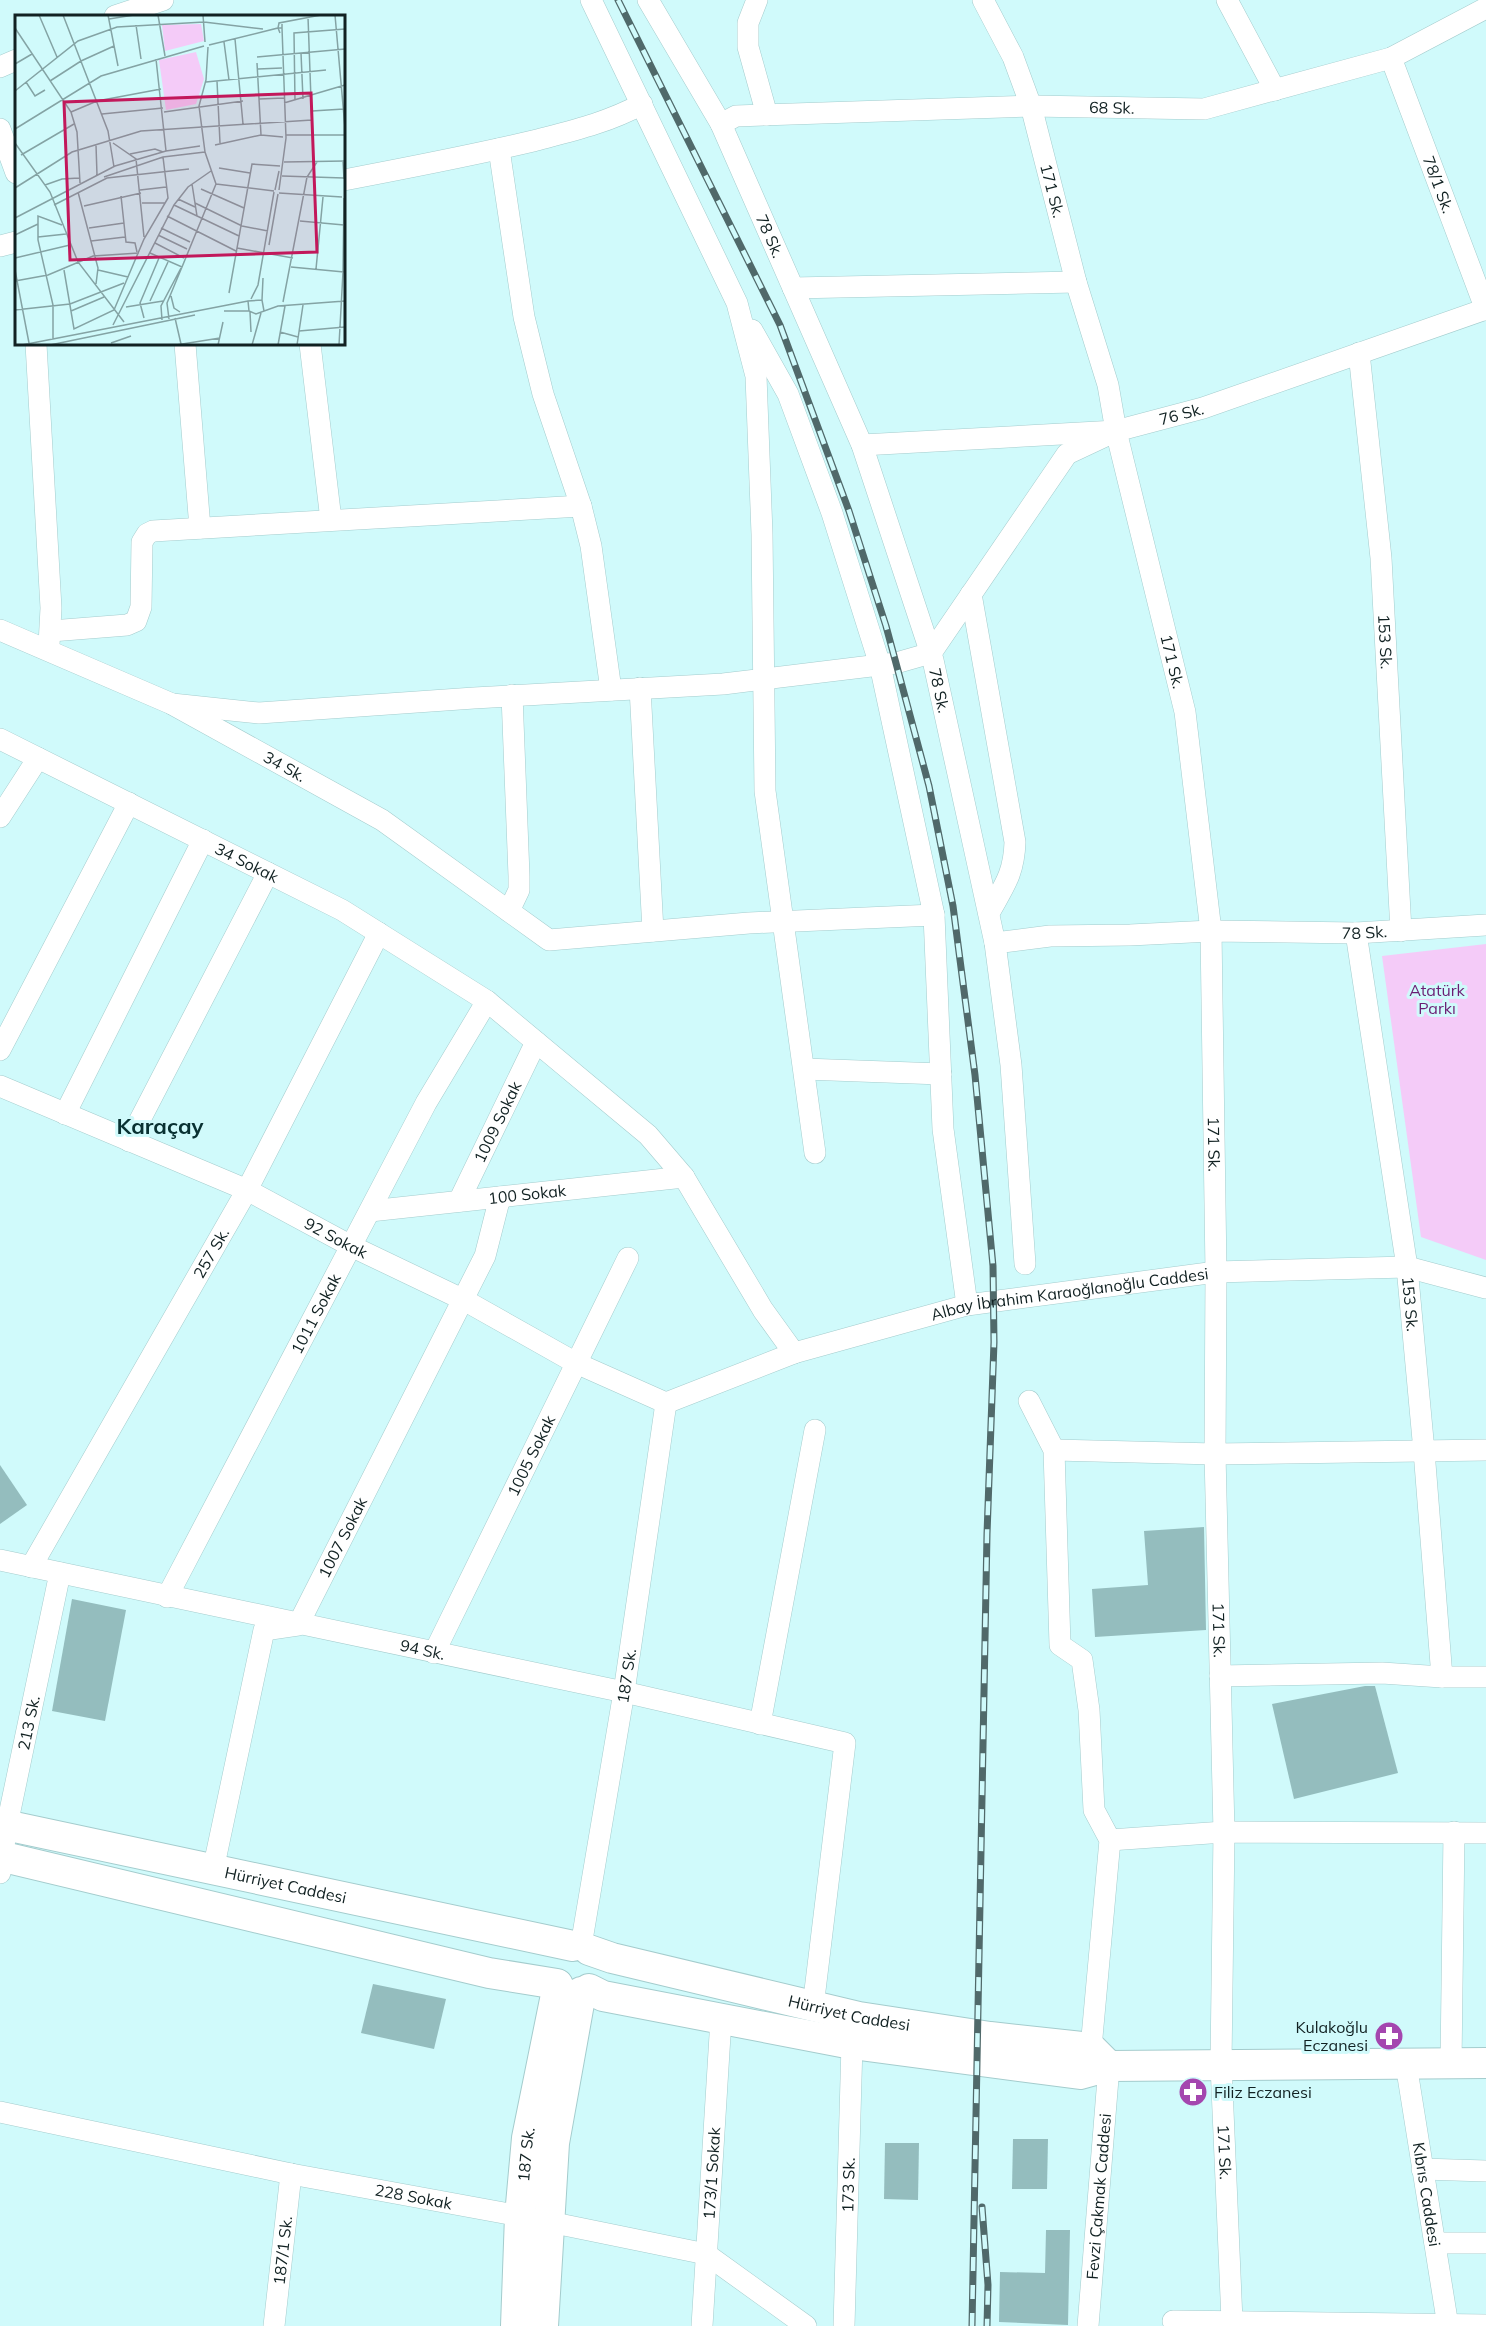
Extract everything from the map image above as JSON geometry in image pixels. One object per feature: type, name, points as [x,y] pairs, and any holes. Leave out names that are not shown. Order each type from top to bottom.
[{"type":"main road","name":"Hürriyet Caddesi","points":[[3,1824],[581,1947],[612,1958],[859,2017],[1100,2057],[1221,2064],[1486,2063]]},
{"type":"main road","name":"Hürriyet Caddesi","points":[[1,1862],[489,1973],[852,2044],[1080,2074],[1100,2057]]},
{"type":"main road","points":[[581,1947],[594,1955],[599,1969],[595,1984],[571,1988],[552,1968],[559,1953],[581,1947]]},
{"type":"main road","name":"187 Sk.","points":[[543,2326],[527,2138],[571,1988]]},
{"type":"main road","name":"187 Sk.","points":[[516,2326],[534,2219]]},
{"type":"street","points":[[591,0],[737,303],[788,394],[832,513],[880,665],[934,915],[943,1129],[967,1305]]},
{"type":"street","name":"78 Sk.","points":[[648,0],[721,124],[862,445],[931,653],[995,943],[1050,936],[1211,931],[1356,933],[1486,925]]},
{"type":"street","points":[[757,0],[748,23],[748,47],[767,115]]},
{"type":"street","name":"171 Sk.","points":[[983,0],[1013,57],[1031,106],[1076,282],[1108,385],[1116,431],[1185,712],[1211,931],[1216,1272],[1215,1454],[1224,1832],[1221,2064],[1232,2321]]},
{"type":"street","points":[[1227,0],[1275,90]]},
{"type":"street","points":[[118,15],[150,2]]},
{"type":"street","name":"68 Sk.","points":[[721,124],[736,116],[1031,106],[1204,109],[1391,58],[1486,8]]},
{"type":"street","name":"78/1 Sk.","points":[[1391,58],[1486,309]]},
{"type":"street","points":[[0,67],[15,60]]},
{"type":"street","points":[[345,180],[499,149],[589,127],[642,104]]},
{"type":"street","points":[[0,129],[15,170]]},
{"type":"street","points":[[499,149],[524,317],[543,394],[581,506],[598,591],[611,690]]},
{"type":"street","points":[[0,246],[15,242]]},
{"type":"street","points":[[793,288],[1076,282]]},
{"type":"street","points":[[737,303],[756,376],[765,791],[815,1153]]},
{"type":"street","name":"76 Sk.","points":[[862,445],[1116,431],[1203,408],[1486,309]]},
{"type":"street","points":[[36,345],[49,641],[127,625],[136,621],[141,612],[142,542],[153,531],[581,506]]},
{"type":"street","points":[[185,345],[200,528]]},
{"type":"street","points":[[310,345],[331,520]]},
{"type":"street","name":"153 Sk.","points":[[1359,353],[1382,558],[1401,931]]},
{"type":"street","points":[[172,704],[259,713],[512,695],[723,684],[896,663],[931,653],[1067,454],[1116,431]]},
{"type":"street","points":[[971,594],[1015,842],[1015,864],[988,913]]},
{"type":"street","name":"34 Sk.","points":[[0,630],[49,641],[172,704],[382,820],[549,940],[653,931]]},
{"type":"street","points":[[640,688],[653,931],[784,921],[934,915]]},
{"type":"street","points":[[509,911],[519,890],[512,695]]},
{"type":"street","name":"34 Sokak","points":[[0,739],[342,910],[487,1001],[648,1135],[684,1177],[763,1310],[794,1353]]},
{"type":"street","points":[[0,817],[38,758]]},
{"type":"street","points":[[0,1050],[129,803]]},
{"type":"street","points":[[65,1114],[203,840]]},
{"type":"street","points":[[129,1141],[268,873]]},
{"type":"street","name":"257 Sk.","points":[[31,1567],[247,1190],[379,933]]},
{"type":"street","name":"153 Sk.","points":[[1356,933],[1407,1267],[1442,1677]]},
{"type":"street","points":[[995,943],[1011,1065],[1026,1264]]},
{"type":"street","name":"1011 Sokak","points":[[167,1597],[255,1425],[426,1103],[487,1001]]},
{"type":"street","name":"1009 Sokak","points":[[459,1201],[536,1042]]},
{"type":"street","points":[[804,1069],[941,1074]]},
{"type":"street","name":"92 Sokak","points":[[0,1086],[247,1190],[351,1246],[464,1300],[576,1363],[666,1402]]},
{"type":"street","name":"100 Sokak","points":[[370,1211],[684,1177]]},
{"type":"street","name":"1007 Sokak","points":[[298,1624],[485,1256],[500,1197]]},
{"type":"street","name":"1005 Sokak","points":[[434,1653],[628,1258]]},
{"type":"street","name":"Albay İbrahim Karaoğlanoğlu Caddesi","points":[[666,1402],[794,1353],[967,1305],[1216,1272],[1407,1267],[1486,1288]]},
{"type":"street","points":[[1029,1401],[1054,1450],[1060,1645],[1082,1660],[1089,1710],[1094,1810],[1110,1840],[1100,2057]]},
{"type":"street","name":"187 Sk.","points":[[581,1947],[624,1692],[666,1402]]},
{"type":"street","points":[[760,1724],[815,1430]]},
{"type":"street","points":[[1054,1450],[1215,1454],[1486,1450]]},
{"type":"street","name":"94 Sk.","points":[[0,1560],[624,1692],[845,1743],[813,2007]]},
{"type":"street","name":"213 Sk.","points":[[1,1862],[3,1824],[60,1573]]},
{"type":"street","points":[[213,1870],[264,1630],[298,1624]]},
{"type":"street","points":[[1220,1676],[1382,1672],[1442,1677],[1486,1677]]},
{"type":"street","points":[[1110,1840],[1224,1832],[1486,1833]]},
{"type":"street","points":[[1451,2064],[1454,1832]]},
{"type":"street","name":"173/1 Sokak","points":[[702,2326],[721,2019]]},
{"type":"street","name":"173 Sk.","points":[[844,2326],[852,2044]]},
{"type":"street","name":"Fevzi Çakmak Caddesi","points":[[1088,2326],[1100,2057]]},
{"type":"street","name":"Kıbrıs Caddesi","points":[[1406,2064],[1448,2326]]},
{"type":"street","name":"228 Sokak","points":[[0,2112],[291,2174],[534,2219],[706,2254],[806,2326]]},
{"type":"street","points":[[1422,2169],[1486,2171]]},
{"type":"street","name":"187/1 Sk.","points":[[274,2326],[291,2174]]},
{"type":"street","points":[[1434,2244],[1486,2243]]},
{"type":"street","points":[[1173,2321],[1486,2325]]},
{"type":"green space","name":"Atatürk Parkı","points":[[1486,944],[1486,1260],[1421,1237],[1382,956]]},
{"type":"building","points":[[0,1465],[27,1505],[0,1524]]},
{"type":"building","points":[[1204,1527],[1206,1630],[1095,1637],[1092,1589],[1148,1585],[1144,1531]]},
{"type":"building","points":[[72,1599],[126,1610],[105,1721],[52,1711]]},
{"type":"building","points":[[1375,1686],[1398,1773],[1294,1799],[1272,1704]]},
{"type":"building","points":[[373,1984],[446,1999],[434,2049],[361,2033]]},
{"type":"building","points":[[1013,2139],[1048,2139],[1047,2189],[1012,2189]]},
{"type":"building","points":[[885,2143],[919,2143],[918,2200],[884,2199]]},
{"type":"building","points":[[1046,2230],[1070,2230],[1068,2325],[999,2322],[1000,2272],[1045,2273]]},
{"type":"railway","points":[[618,0],[780,325],[849,511],[886,626],[929,786],[953,906],[975,1075],[993,1266],[994,1342],[987,1534],[972,2326]]},
{"type":"railway","points":[[982,2207],[988,2285],[987,2326]]},
{"type":"place","name":"Kulakoğlu Eczanesi","points":[[1389,2036]]},
{"type":"place","name":"Filiz Eczanesi","points":[[1193,2092]]},
{"type":"district","name":"Karaçay","points":[[160,1126]]}]
